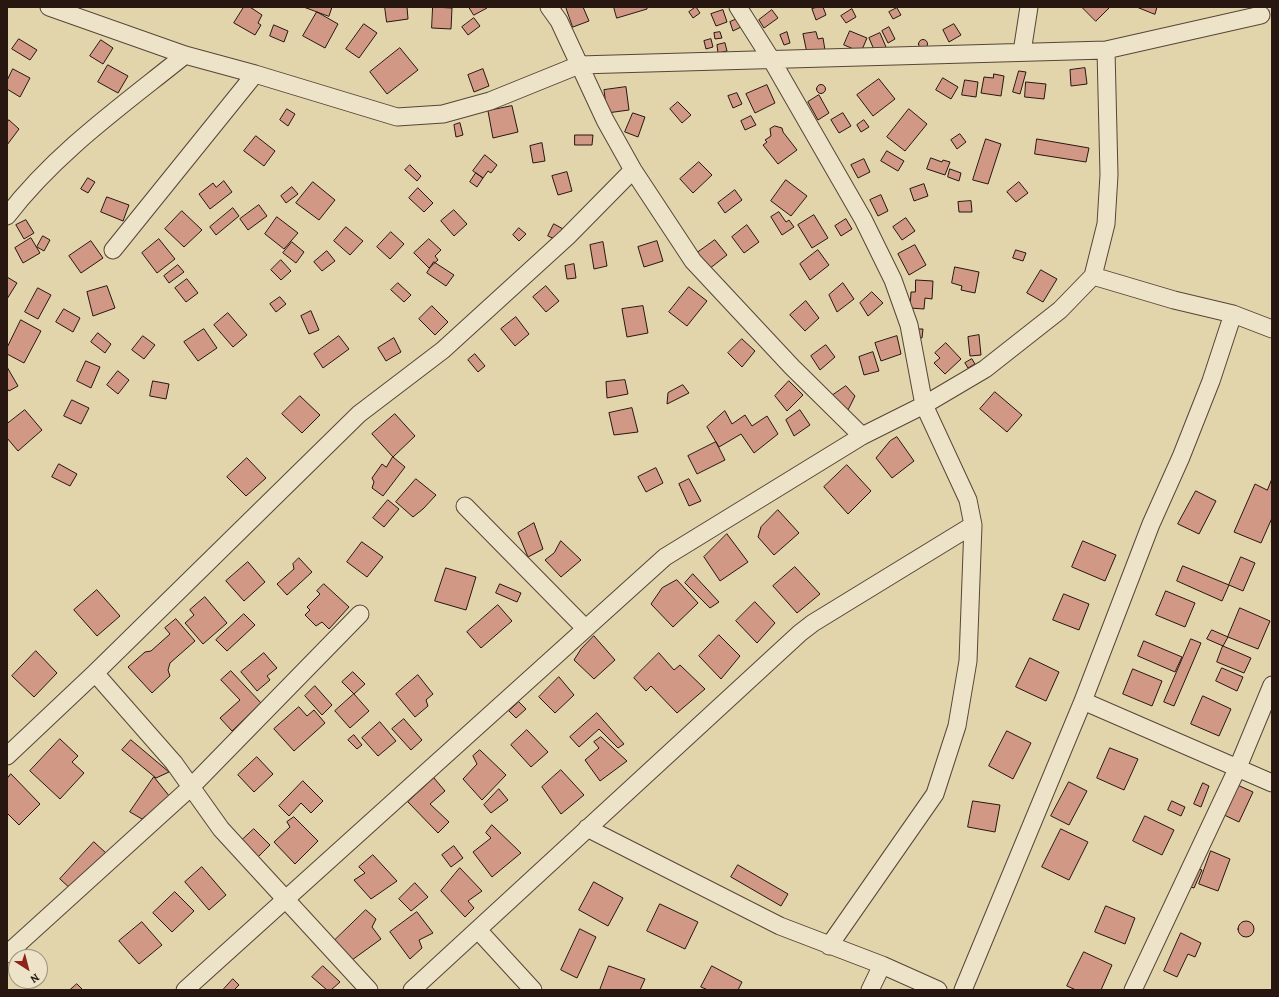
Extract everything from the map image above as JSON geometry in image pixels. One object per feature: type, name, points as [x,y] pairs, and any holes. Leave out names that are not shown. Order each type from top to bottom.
[{"type":"street","points":[[49,7],[185,55],[255,74],[397,117],[443,114],[484,103],[579,65],[1106,50],[1228,15],[1262,15]]},
{"type":"street","points":[[549,7],[559,21],[605,120],[633,170],[693,261],[792,367],[862,436]]},
{"type":"street","points":[[738,7],[771,59],[862,219],[893,280],[909,325],[924,405],[955,469],[968,500],[973,526],[968,661],[957,726],[935,794],[829,946]]},
{"type":"street","points":[[1022,52],[1030,7]]},
{"type":"street","points":[[185,990],[664,557],[862,436],[924,405],[985,369],[1060,310],[1093,276],[1106,224],[1109,175],[1106,50]]},
{"type":"street","points":[[7,216],[51,165],[185,55]]},
{"type":"street","points":[[113,250],[255,74]]},
{"type":"street","points":[[7,756],[95,673],[360,414],[443,350],[567,237],[633,170]]},
{"type":"street","points":[[1093,276],[1174,300],[1233,314],[1272,328]]},
{"type":"street","points":[[963,990],[1083,700],[1151,524],[1181,457],[1211,381],[1233,314]]},
{"type":"street","points":[[465,506],[585,628]]},
{"type":"street","points":[[412,990],[800,633],[813,623],[973,526]]},
{"type":"street","points":[[7,954],[190,788],[360,614]]},
{"type":"street","points":[[95,673],[174,763],[190,788],[221,829],[284,900],[369,990]]},
{"type":"street","points":[[1133,990],[1238,767],[1272,685]]},
{"type":"street","points":[[1083,700],[1272,783]]},
{"type":"street","points":[[587,828],[760,916],[829,946],[882,965],[938,990]]},
{"type":"street","points":[[478,930],[533,990]]},
{"type":"street","points":[[870,990],[882,965]]},
{"type":"building","points":[[244,7],[250,7],[262,15],[258,23],[261,25],[255,35],[234,23]]},
{"type":"building","points":[[304,7],[332,7],[329,16]]},
{"type":"building","points":[[385,7],[407,7],[408,19],[387,22]]},
{"type":"building","points":[[433,7],[452,8],[451,29],[432,28]]},
{"type":"building","points":[[469,7],[487,7],[487,8],[474,15]]},
{"type":"building","points":[[566,7],[583,7],[589,21],[573,27]]},
{"type":"building","points":[[614,7],[647,7],[647,9],[617,18]]},
{"type":"building","points":[[696,7],[700,13],[693,18],[689,12]]},
{"type":"building","points":[[823,7],[826,15],[816,20],[812,9]]},
{"type":"building","points":[[1082,7],[1110,7],[1096,21]]},
{"type":"building","points":[[1137,7],[1157,7],[1155,14]]},
{"type":"building","points":[[897,8],[901,15],[893,19],[889,12]]},
{"type":"building","points":[[852,9],[856,17],[846,23],[841,16]]},
{"type":"building","points":[[723,10],[727,22],[716,26],[711,14]]},
{"type":"building","points":[[772,10],[778,18],[764,28],[759,20]]},
{"type":"building","points":[[317,12],[338,24],[325,48],[303,36]]},
{"type":"building","points":[[474,18],[480,26],[468,35],[462,27]]},
{"type":"building","points":[[737,19],[741,27],[733,31],[730,22]]},
{"type":"building","points":[[364,24],[377,33],[359,58],[346,49]]},
{"type":"building","points":[[954,24],[961,35],[949,42],[943,30]]},
{"type":"building","points":[[274,25],[288,31],[284,42],[270,36]]},
{"type":"building","points":[[889,27],[895,39],[888,43],[882,31]]},
{"type":"building","points":[[850,31],[867,38],[861,52],[844,45]]},
{"type":"building","points":[[720,32],[722,38],[715,39],[714,33]]},
{"type":"building","points":[[787,32],[790,43],[784,45],[780,35]]},
{"type":"building","points":[[816,32],[818,39],[823,38],[825,50],[807,53],[803,34]]},
{"type":"building","points":[[880,33],[886,47],[875,52],[869,38]]},
{"type":"building","points":[[19,39],[37,50],[30,60],[12,49]]},
{"type":"building","points":[[711,39],[713,47],[706,49],[704,41]]},
{"type":"building","points":[[923,39],[928,44],[923,49],[918,44]]},
{"type":"building","points":[[101,40],[113,48],[103,64],[90,56]]},
{"type":"building","points":[[725,43],[727,51],[718,53],[717,45]]},
{"type":"building","points":[[400,48],[418,70],[387,94],[370,72]]},
{"type":"building","points":[[108,65],[128,76],[118,93],[98,82]]},
{"type":"building","points":[[1085,68],[1087,84],[1071,86],[1070,70]]},
{"type":"building","points":[[13,69],[30,78],[20,97],[7,89],[7,81]]},
{"type":"building","points":[[483,69],[489,86],[474,92],[468,75]]},
{"type":"building","points":[[1019,71],[1026,72],[1020,94],[1013,92]]},
{"type":"building","points":[[994,74],[1004,76],[1001,96],[981,93],[984,77],[993,78]]},
{"type":"building","points":[[943,78],[958,87],[951,99],[936,90]]},
{"type":"building","points":[[879,79],[895,99],[873,116],[857,95]]},
{"type":"building","points":[[965,80],[978,82],[976,97],[962,95]]},
{"type":"building","points":[[1026,82],[1046,84],[1044,99],[1025,97]]},
{"type":"building","points":[[821,84],[826,89],[821,94],[816,89]]},
{"type":"building","points":[[767,85],[775,103],[755,113],[746,94]]},
{"type":"building","points":[[626,87],[629,110],[607,113],[604,90]]},
{"type":"building","points":[[737,93],[742,104],[733,108],[728,96]]},
{"type":"building","points":[[819,95],[829,113],[818,120],[808,102]]},
{"type":"building","points":[[678,102],[691,115],[682,123],[670,109]]},
{"type":"building","points":[[512,106],[518,132],[493,138],[488,111]]},
{"type":"building","points":[[287,109],[295,114],[288,126],[280,120]]},
{"type":"building","points":[[909,109],[927,124],[905,151],[887,137]]},
{"type":"building","points":[[633,113],[645,117],[638,137],[625,132]]},
{"type":"building","points":[[843,113],[851,126],[839,133],[831,120]]},
{"type":"building","points":[[751,116],[756,125],[745,130],[741,121]]},
{"type":"building","points":[[9,120],[19,129],[7,145],[7,123]]},
{"type":"building","points":[[864,120],[869,127],[861,132],[857,125]]},
{"type":"building","points":[[460,123],[463,135],[456,137],[454,125]]},
{"type":"building","points":[[775,126],[782,128],[783,132],[797,150],[778,164],[763,145],[767,142],[765,140],[771,136],[770,129]]},
{"type":"building","points":[[960,134],[966,142],[957,149],[951,140]]},
{"type":"building","points":[[575,135],[593,135],[592,145],[575,145]]},
{"type":"building","points":[[256,136],[275,151],[264,166],[244,151]]},
{"type":"building","points":[[986,139],[1001,144],[988,184],[973,180]]},
{"type":"building","points":[[1037,139],[1089,148],[1086,162],[1035,154]]},
{"type":"building","points":[[542,143],[545,161],[533,163],[530,146]]},
{"type":"building","points":[[887,151],[904,161],[898,171],[881,161]]},
{"type":"building","points":[[485,155],[497,165],[491,173],[488,171],[483,178],[473,171]]},
{"type":"building","points":[[931,158],[942,162],[943,160],[950,162],[945,175],[927,169]]},
{"type":"building","points":[[864,159],[870,172],[858,178],[851,165]]},
{"type":"building","points":[[699,162],[712,175],[693,193],[680,179]]},
{"type":"building","points":[[410,165],[421,176],[417,181],[405,170]]},
{"type":"building","points":[[950,169],[961,173],[959,181],[948,177]]},
{"type":"building","points":[[567,172],[572,191],[558,195],[552,176]]},
{"type":"building","points":[[476,173],[483,178],[477,187],[470,182]]},
{"type":"building","points":[[88,178],[95,182],[88,193],[81,189]]},
{"type":"building","points":[[786,180],[807,196],[791,216],[771,201]]},
{"type":"building","points":[[224,181],[232,192],[210,209],[199,194],[213,183],[216,187]]},
{"type":"building","points":[[313,182],[335,200],[319,220],[296,203]]},
{"type":"building","points":[[1019,182],[1028,193],[1016,202],[1007,192]]},
{"type":"building","points":[[924,184],[928,196],[914,201],[910,189]]},
{"type":"building","points":[[292,187],[298,194],[286,203],[281,196]]},
{"type":"building","points":[[418,188],[433,203],[424,212],[409,198]]},
{"type":"building","points":[[735,190],[742,200],[725,213],[718,203]]},
{"type":"building","points":[[881,195],[888,211],[878,216],[870,200]]},
{"type":"building","points":[[107,197],[129,205],[123,221],[101,212]]},
{"type":"building","points":[[971,201],[972,212],[959,212],[958,202]]},
{"type":"building","points":[[259,205],[267,216],[248,230],[240,219]]},
{"type":"building","points":[[233,208],[239,216],[216,235],[210,227]]},
{"type":"building","points":[[454,210],[467,224],[454,236],[441,221]]},
{"type":"building","points":[[182,211],[202,230],[184,247],[165,229]]},
{"type":"building","points":[[779,212],[786,222],[789,220],[794,227],[782,235],[771,217]]},
{"type":"building","points":[[814,215],[828,238],[812,248],[798,225]]},
{"type":"building","points":[[277,217],[298,233],[284,249],[265,234]]},
{"type":"building","points":[[906,218],[915,231],[902,240],[893,227]]},
{"type":"building","points":[[846,219],[852,229],[841,236],[835,226]]},
{"type":"building","points":[[26,220],[34,233],[24,239],[16,225]]},
{"type":"building","points":[[554,224],[565,230],[559,241],[548,236]]},
{"type":"building","points":[[747,225],[759,242],[744,253],[732,237]]},
{"type":"building","points":[[346,227],[363,241],[350,255],[334,241]]},
{"type":"building","points":[[519,228],[526,234],[519,241],[513,235]]},
{"type":"building","points":[[391,232],[404,244],[390,259],[377,247]]},
{"type":"building","points":[[43,236],[50,240],[44,251],[37,247]]},
{"type":"building","points":[[31,238],[40,253],[23,263],[15,248]]},
{"type":"building","points":[[159,239],[175,259],[157,273],[142,253]]},
{"type":"building","points":[[429,239],[441,250],[435,256],[438,260],[429,268],[414,253]]},
{"type":"building","points":[[715,240],[727,255],[709,269],[697,253]]},
{"type":"building","points":[[91,241],[103,258],[81,273],[69,256]]},
{"type":"building","points":[[657,241],[663,261],[644,267],[638,247]]},
{"type":"building","points":[[292,242],[304,252],[296,263],[283,253]]},
{"type":"building","points":[[603,242],[607,266],[594,269],[590,245]]},
{"type":"building","points":[[915,245],[926,265],[909,275],[898,254]]},
{"type":"building","points":[[818,250],[829,265],[810,280],[800,264]]},
{"type":"building","points":[[1016,250],[1026,253],[1023,261],[1013,258]]},
{"type":"building","points":[[327,251],[335,261],[322,271],[314,262]]},
{"type":"building","points":[[281,260],[291,271],[281,280],[271,270]]},
{"type":"building","points":[[434,262],[454,275],[446,286],[427,273]]},
{"type":"building","points":[[574,264],[576,278],[567,279],[565,266]]},
{"type":"building","points":[[178,265],[184,272],[169,283],[164,276]]},
{"type":"building","points":[[955,267],[979,272],[975,293],[961,290],[962,286],[952,283]]},
{"type":"building","points":[[1041,270],[1057,279],[1043,302],[1027,293]]},
{"type":"building","points":[[7,277],[17,283],[7,299]]},
{"type":"building","points":[[187,279],[198,293],[186,302],[175,288]]},
{"type":"building","points":[[916,280],[933,281],[932,299],[925,298],[924,309],[910,308],[911,292],[915,292]]},
{"type":"building","points":[[398,283],[411,295],[404,302],[391,290]]},
{"type":"building","points":[[843,283],[854,299],[837,312],[829,295]]},
{"type":"building","points":[[107,286],[115,308],[93,316],[87,292]]},
{"type":"building","points":[[546,286],[559,301],[546,312],[533,297]]},
{"type":"building","points":[[689,287],[707,301],[687,326],[669,312]]},
{"type":"building","points":[[38,288],[51,295],[38,319],[25,312]]},
{"type":"building","points":[[872,292],[883,303],[868,316],[860,303]]},
{"type":"building","points":[[280,297],[286,304],[276,312],[270,304]]},
{"type":"building","points":[[806,301],[819,318],[805,331],[790,315]]},
{"type":"building","points":[[432,306],[448,322],[435,335],[419,319]]},
{"type":"building","points":[[643,306],[648,333],[627,337],[622,309]]},
{"type":"building","points":[[64,309],[80,318],[73,332],[56,322]]},
{"type":"building","points":[[311,311],[319,330],[309,334],[301,316]]},
{"type":"building","points":[[228,313],[247,335],[233,347],[214,325]]},
{"type":"building","points":[[516,317],[529,334],[515,346],[501,329]]},
{"type":"building","points":[[21,320],[41,331],[24,363],[7,354],[7,348]]},
{"type":"building","points":[[204,329],[217,348],[198,361],[184,342]]},
{"type":"building","points":[[915,329],[923,329],[922,338],[914,337]]},
{"type":"building","points":[[98,333],[111,344],[105,353],[91,342]]},
{"type":"building","points":[[979,335],[981,355],[970,356],[968,337]]},
{"type":"building","points":[[143,336],[155,345],[144,359],[132,350]]},
{"type":"building","points":[[339,336],[349,349],[323,368],[314,354]]},
{"type":"building","points":[[897,336],[901,354],[881,361],[875,343]]},
{"type":"building","points":[[394,338],[401,352],[386,361],[378,348]]},
{"type":"building","points":[[742,339],[755,351],[742,367],[728,353]]},
{"type":"building","points":[[946,343],[961,359],[945,374],[934,363],[940,358],[935,353]]},
{"type":"building","points":[[826,345],[835,357],[820,370],[811,356]]},
{"type":"building","points":[[873,352],[879,371],[864,375],[859,357]]},
{"type":"building","points":[[475,354],[485,366],[478,372],[468,360]]},
{"type":"building","points":[[972,359],[975,364],[968,368],[965,363]]},
{"type":"building","points":[[86,361],[100,367],[91,388],[77,381]]},
{"type":"building","points":[[7,367],[18,386],[9,391],[7,388]]},
{"type":"building","points":[[118,371],[129,380],[118,394],[107,385]]},
{"type":"building","points":[[625,380],[628,394],[607,398],[606,382]]},
{"type":"building","points":[[153,381],[169,384],[166,399],[150,396]]},
{"type":"building","points":[[789,381],[803,395],[787,411],[775,396]]},
{"type":"building","points":[[683,385],[689,393],[667,404],[668,393]]},
{"type":"building","points":[[846,386],[855,396],[848,410],[833,395]]},
{"type":"building","points":[[995,392],[1022,415],[1007,432],[980,409]]},
{"type":"building","points":[[300,396],[320,415],[302,433],[282,414]]},
{"type":"building","points":[[72,400],[89,408],[81,424],[64,416]]},
{"type":"building","points":[[632,408],[638,432],[614,435],[609,413]]},
{"type":"building","points":[[25,410],[42,430],[18,451],[7,438],[7,424]]},
{"type":"building","points":[[800,410],[810,425],[794,436],[786,420]]},
{"type":"building","points":[[725,411],[732,424],[745,415],[752,426],[767,416],[778,434],[754,453],[741,434],[719,447],[707,427]]},
{"type":"building","points":[[395,414],[415,436],[393,457],[372,434]]},
{"type":"building","points":[[897,437],[914,461],[892,478],[876,458],[890,441]]},
{"type":"building","points":[[716,442],[725,460],[697,474],[688,456]]},
{"type":"building","points":[[393,457],[405,467],[383,496],[372,488],[374,482],[372,478],[382,464],[386,467]]},
{"type":"building","points":[[247,458],[266,478],[246,496],[227,477]]},
{"type":"building","points":[[59,464],[77,474],[70,486],[52,477]]},
{"type":"building","points":[[847,465],[871,491],[848,514],[824,487]]},
{"type":"building","points":[[656,468],[663,483],[646,492],[638,477]]},
{"type":"building","points":[[416,479],[436,495],[413,517],[396,502]]},
{"type":"building","points":[[689,479],[701,501],[689,506],[679,484]]},
{"type":"building","points":[[1272,479],[1272,518],[1261,543],[1234,532],[1255,484],[1267,490]]},
{"type":"building","points":[[1196,491],[1216,501],[1199,534],[1178,524]]},
{"type":"building","points":[[388,500],[399,509],[384,527],[373,518]]},
{"type":"building","points":[[778,510],[799,533],[774,555],[758,537],[761,527]]},
{"type":"building","points":[[534,523],[543,549],[528,557],[518,533]]},
{"type":"building","points":[[727,534],[748,562],[720,581],[704,557]]},
{"type":"building","points":[[561,541],[581,560],[561,577],[545,560],[554,553]]},
{"type":"building","points":[[1083,541],[1116,555],[1105,581],[1072,567]]},
{"type":"building","points":[[362,542],[383,557],[367,577],[347,562]]},
{"type":"building","points":[[1241,557],[1255,563],[1243,591],[1229,585]]},
{"type":"building","points":[[299,558],[312,572],[287,595],[277,584],[294,569],[293,564]]},
{"type":"building","points":[[248,562],[265,582],[244,601],[226,581]]},
{"type":"building","points":[[1183,566],[1229,585],[1222,601],[1177,581]]},
{"type":"building","points":[[795,567],[820,594],[797,613],[773,586]]},
{"type":"building","points":[[446,568],[476,577],[466,610],[435,601]]},
{"type":"building","points":[[693,574],[719,602],[710,608],[685,583]]},
{"type":"building","points":[[677,580],[698,603],[673,627],[651,604],[662,588]]},
{"type":"building","points":[[324,584],[349,607],[329,629],[322,622],[316,626],[305,615],[310,610],[307,607],[320,594],[317,591]]},
{"type":"building","points":[[500,584],[521,593],[517,602],[496,593]]},
{"type":"building","points":[[97,590],[120,616],[97,636],[74,610]]},
{"type":"building","points":[[1166,591],[1195,603],[1185,627],[1156,615]]},
{"type":"building","points":[[1064,594],[1089,604],[1079,630],[1053,620]]},
{"type":"building","points":[[205,597],[227,623],[203,644],[185,623],[194,615],[190,610]]},
{"type":"building","points":[[755,602],[775,623],[757,643],[736,621]]},
{"type":"building","points":[[498,605],[512,621],[481,648],[467,632]]},
{"type":"building","points":[[1240,608],[1270,621],[1258,649],[1228,637]]},
{"type":"building","points":[[244,614],[255,625],[227,651],[216,640]]},
{"type":"building","points":[[176,619],[195,641],[170,663],[168,670],[170,676],[152,693],[128,667],[145,652],[151,651],[170,634],[165,628]]},
{"type":"building","points":[[1212,630],[1228,637],[1223,646],[1207,639]]},
{"type":"building","points":[[719,635],[740,656],[721,679],[699,656]]},
{"type":"building","points":[[594,636],[615,660],[594,679],[574,660],[581,649]]},
{"type":"building","points":[[1191,639],[1201,643],[1174,706],[1164,702]]},
{"type":"building","points":[[1144,641],[1182,657],[1175,672],[1138,656]]},
{"type":"building","points":[[1223,646],[1251,658],[1244,673],[1217,662]]},
{"type":"building","points":[[36,651],[57,673],[34,697],[12,676]]},
{"type":"building","points":[[264,653],[277,668],[267,676],[270,680],[257,691],[241,672]]},
{"type":"building","points":[[659,653],[674,670],[680,665],[705,689],[677,713],[651,686],[646,691],[634,678]]},
{"type":"building","points":[[1030,658],[1059,672],[1046,701],[1016,687]]},
{"type":"building","points":[[1222,668],[1243,677],[1237,691],[1216,681]]},
{"type":"building","points":[[1133,669],[1162,681],[1152,706],[1123,694]]},
{"type":"building","points":[[231,671],[261,703],[232,731],[220,718],[240,700],[221,680]]},
{"type":"building","points":[[353,672],[365,684],[354,694],[342,682]]},
{"type":"building","points":[[418,675],[433,694],[426,700],[428,706],[415,717],[396,694]]},
{"type":"building","points":[[559,677],[574,695],[555,713],[539,697]]},
{"type":"building","points":[[315,686],[332,705],[322,715],[305,696]]},
{"type":"building","points":[[354,694],[369,711],[350,728],[335,711]]},
{"type":"building","points":[[1203,696],[1231,709],[1219,736],[1191,724]]},
{"type":"building","points":[[519,702],[526,709],[516,718],[509,711]]},
{"type":"building","points":[[299,707],[307,716],[314,710],[325,723],[294,751],[274,729]]},
{"type":"building","points":[[597,713],[624,744],[618,748],[599,729],[579,747],[570,737]]},
{"type":"building","points":[[404,719],[422,740],[411,750],[392,729]]},
{"type":"building","points":[[380,722],[396,741],[378,756],[362,738]]},
{"type":"building","points":[[527,730],[548,752],[531,767],[511,745]]},
{"type":"building","points":[[1007,731],[1031,743],[1013,779],[989,766]]},
{"type":"building","points":[[354,735],[362,745],[357,749],[348,740]]},
{"type":"building","points":[[601,737],[627,761],[600,781],[585,760],[599,748],[594,742]]},
{"type":"building","points":[[60,739],[78,756],[72,762],[84,773],[60,799],[30,771]]},
{"type":"building","points":[[131,740],[169,772],[156,778],[122,750]]},
{"type":"building","points":[[1110,748],[1138,759],[1124,790],[1097,778]]},
{"type":"building","points":[[480,750],[506,775],[482,800],[463,779],[477,764],[473,756]]},
{"type":"building","points":[[257,757],[273,774],[254,792],[238,775]]},
{"type":"building","points":[[561,770],[584,795],[561,814],[542,787]]},
{"type":"building","points":[[11,774],[40,804],[19,825],[7,813],[7,779]]},
{"type":"building","points":[[154,777],[170,797],[142,819],[130,812]]},
{"type":"building","points":[[434,778],[445,791],[430,804],[449,822],[438,833],[408,802]]},
{"type":"building","points":[[303,781],[323,801],[311,813],[301,803],[289,816],[279,806]]},
{"type":"building","points":[[1069,782],[1087,791],[1069,825],[1051,816]]},
{"type":"building","points":[[1203,783],[1209,786],[1201,807],[1194,804]]},
{"type":"building","points":[[1233,783],[1253,792],[1239,822],[1220,813]]},
{"type":"building","points":[[499,789],[508,800],[491,813],[484,805]]},
{"type":"building","points":[[973,801],[1000,805],[995,832],[968,827]]},
{"type":"building","points":[[1172,801],[1185,807],[1181,816],[1168,810]]},
{"type":"building","points":[[1145,816],[1174,830],[1162,855],[1133,841]]},
{"type":"building","points":[[294,817],[318,841],[295,864],[274,842],[290,827],[287,822]]},
{"type":"building","points":[[492,825],[521,853],[492,877],[473,852],[491,838],[486,833]]},
{"type":"building","points":[[254,829],[270,845],[257,858],[241,841]]},
{"type":"building","points":[[1061,829],[1088,842],[1069,880],[1042,867]]},
{"type":"building","points":[[94,842],[107,854],[73,891],[60,879]]},
{"type":"building","points":[[454,846],[463,858],[451,867],[442,855]]},
{"type":"building","points":[[1211,851],[1230,859],[1218,891],[1199,884]]},
{"type":"building","points":[[373,855],[397,881],[371,899],[354,880],[365,873],[359,867]]},
{"type":"building","points":[[738,865],[788,894],[781,906],[731,877]]},
{"type":"building","points":[[202,867],[226,895],[209,910],[185,882]]},
{"type":"building","points":[[460,868],[482,891],[468,901],[474,908],[465,917],[441,891]]},
{"type":"building","points":[[1195,868],[1202,870],[1194,888],[1188,886]]},
{"type":"building","points":[[594,882],[623,898],[608,926],[579,910]]},
{"type":"building","points":[[415,883],[428,897],[411,911],[399,899]]},
{"type":"building","points":[[175,892],[194,911],[172,932],[153,913]]},
{"type":"building","points":[[660,904],[698,922],[685,949],[647,931]]},
{"type":"building","points":[[1106,906],[1135,918],[1125,944],[1095,932]]},
{"type":"building","points":[[366,910],[376,919],[372,927],[381,939],[352,960],[334,941]]},
{"type":"building","points":[[417,912],[433,933],[419,940],[422,948],[410,959],[390,932]]},
{"type":"building","points":[[1246,921],[1252,923],[1254,929],[1252,935],[1246,937],[1240,935],[1238,929],[1240,923]]},
{"type":"building","points":[[142,922],[162,945],[139,964],[119,941]]},
{"type":"building","points":[[580,929],[596,937],[577,978],[561,970]]},
{"type":"building","points":[[1181,933],[1201,943],[1195,957],[1188,954],[1177,977],[1164,971]]},
{"type":"building","points":[[1084,952],[1112,965],[1101,990],[1076,990],[1067,986]]},
{"type":"building","points":[[323,966],[340,982],[331,990],[327,990],[312,977]]},
{"type":"building","points":[[609,966],[645,979],[640,990],[600,990]]},
{"type":"building","points":[[712,966],[742,982],[738,990],[708,990],[701,987]]},
{"type":"building","points":[[233,979],[239,985],[234,990],[223,990]]},
{"type":"building","points":[[77,984],[83,990],[70,990]]}]
